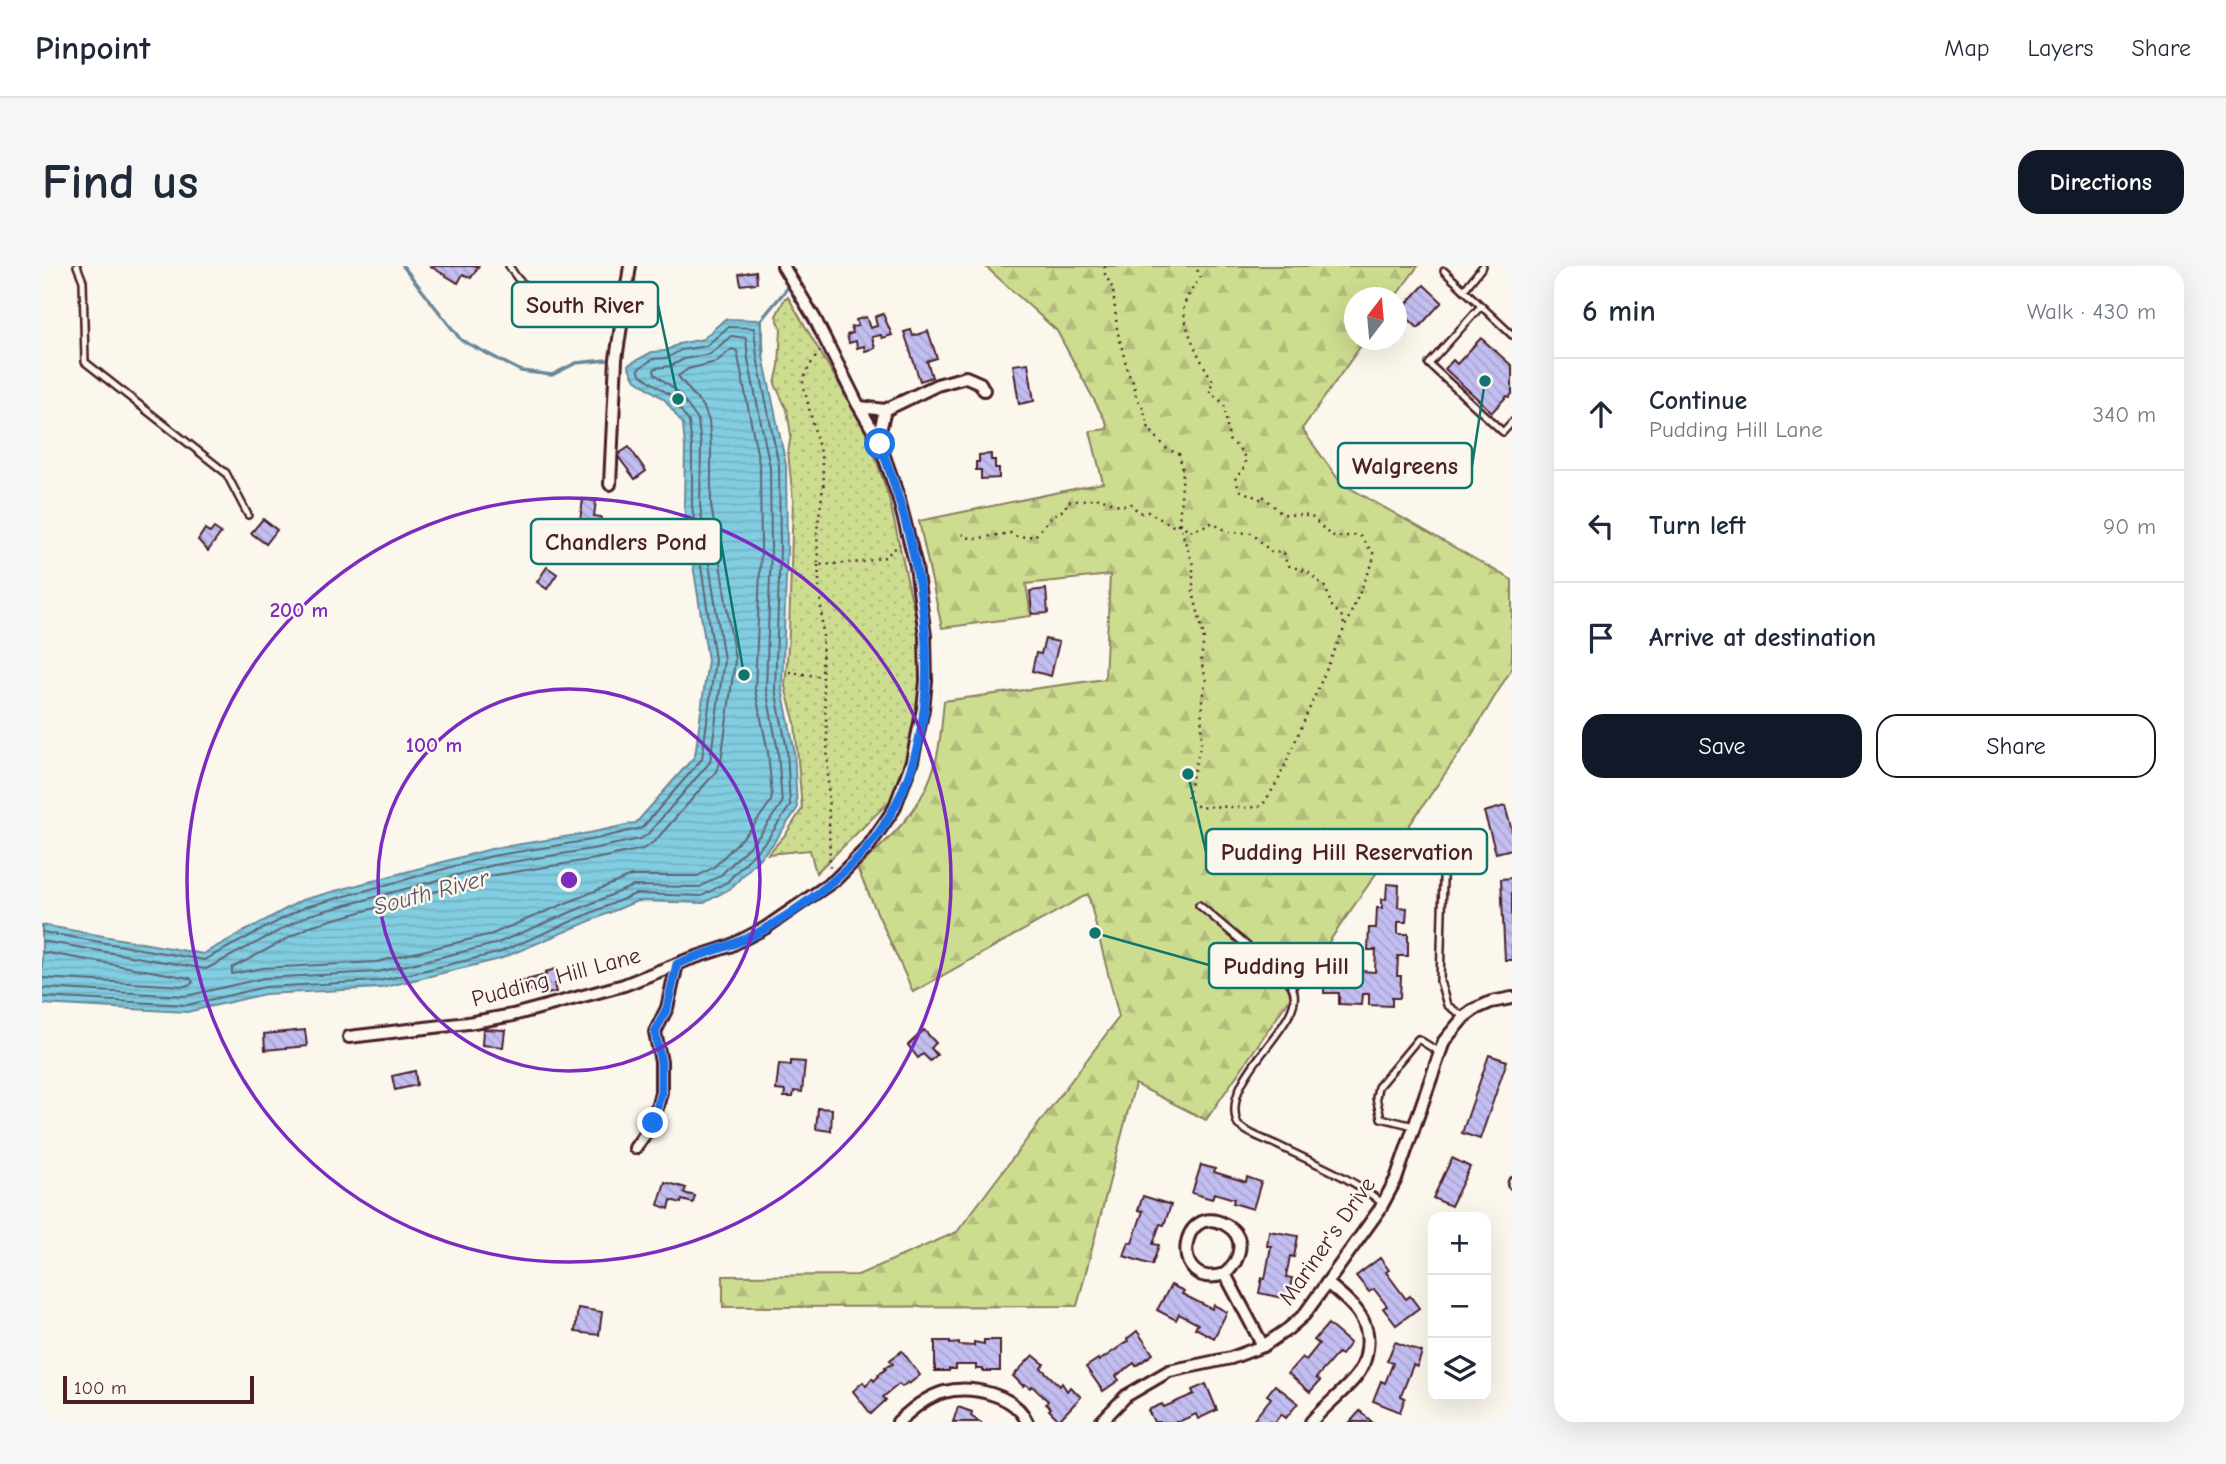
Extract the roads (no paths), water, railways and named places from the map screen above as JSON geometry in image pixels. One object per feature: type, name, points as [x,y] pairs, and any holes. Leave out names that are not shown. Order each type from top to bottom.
[{"type":"street","points":[[610,484],[612,406],[630,266]]},
{"type":"street","name":"Pudding Hill Lane","points":[[349,1037],[513,1015],[624,985],[750,937],[835,880],[861,855],[882,828],[904,785],[916,748],[923,709],[926,681],[925,636],[918,577],[908,531],[878,439],[785,268]]},
{"type":"street","points":[[860,407],[885,410],[937,385],[966,377],[980,383],[984,390]]},
{"type":"street","points":[[878,439],[885,410]]},
{"type":"street","points":[[635,1148],[653,1123],[661,1092],[661,1062],[655,1032],[667,1008],[677,964]]},
{"type":"street","points":[[1464,1017],[1491,1002],[1512,998]]},
{"type":"street","name":"Mariner's Drive","points":[[1101,1422],[1126,1396],[1169,1371],[1231,1358],[1263,1346],[1304,1315],[1383,1204],[1396,1179],[1439,1052],[1452,1029],[1464,1017]]},
{"type":"street","points":[[1218,1221],[1233,1229],[1240,1241],[1240,1253],[1235,1265],[1225,1273],[1217,1276],[1202,1274],[1190,1265],[1187,1259],[1186,1240],[1192,1229],[1204,1222],[1218,1221]]},
{"type":"street","points":[[1225,1273],[1263,1346]]},
{"type":"street","points":[[1311,1422],[1355,1378],[1367,1354],[1369,1336],[1365,1322],[1357,1309],[1327,1283]]},
{"type":"street","points":[[898,1422],[917,1404],[942,1392],[960,1389],[995,1395],[1012,1404],[1024,1415],[1027,1422]]},
{"type":"lane","points":[[77,266],[83,281],[85,362],[226,473],[248,515]]},
{"type":"lane","points":[[509,266],[520,281],[542,291],[572,293],[627,287]]},
{"type":"lane","points":[[1464,290],[1483,266]]},
{"type":"lane","points":[[1444,271],[1512,335]]},
{"type":"lane","points":[[1481,306],[1429,364],[1503,432],[1512,422]]},
{"type":"lane","points":[[1444,847],[1440,981],[1447,1005],[1464,1017]]},
{"type":"lane","points":[[1199,905],[1292,984],[1296,994],[1280,1032],[1246,1074],[1239,1087],[1234,1111],[1238,1125],[1340,1174],[1383,1204]]},
{"type":"lane","points":[[1414,1126],[1381,1118],[1376,1098],[1378,1087],[1418,1039],[1439,1052]]},
{"type":"water","points":[[725,319],[761,320],[763,356],[786,465],[787,549],[782,689],[794,748],[797,809],[772,845],[731,888],[704,903],[637,901],[500,959],[381,988],[265,994],[187,1012],[42,1004],[42,925],[203,954],[302,900],[491,849],[636,823],[695,756],[708,660],[684,507],[683,424],[665,400],[634,378],[628,365],[652,352],[665,351],[679,344],[703,339]]},
{"type":"waterway","name":"South River","points":[[403,266],[461,340],[521,371],[552,375],[576,363],[607,360]]},
{"type":"waterway","name":"South River","points":[[763,355],[761,320],[785,291],[789,281]]},
{"type":"place","name":"Walgreens","points":[[1485,381]]},
{"type":"place","name":"South River","points":[[678,399]]},
{"type":"place","name":"Chandlers Pond","points":[[744,675]]},
{"type":"place","name":"Pudding Hill Reservation","points":[[1188,774]]},
{"type":"place","name":"Pudding Hill","points":[[1095,933]]}]
